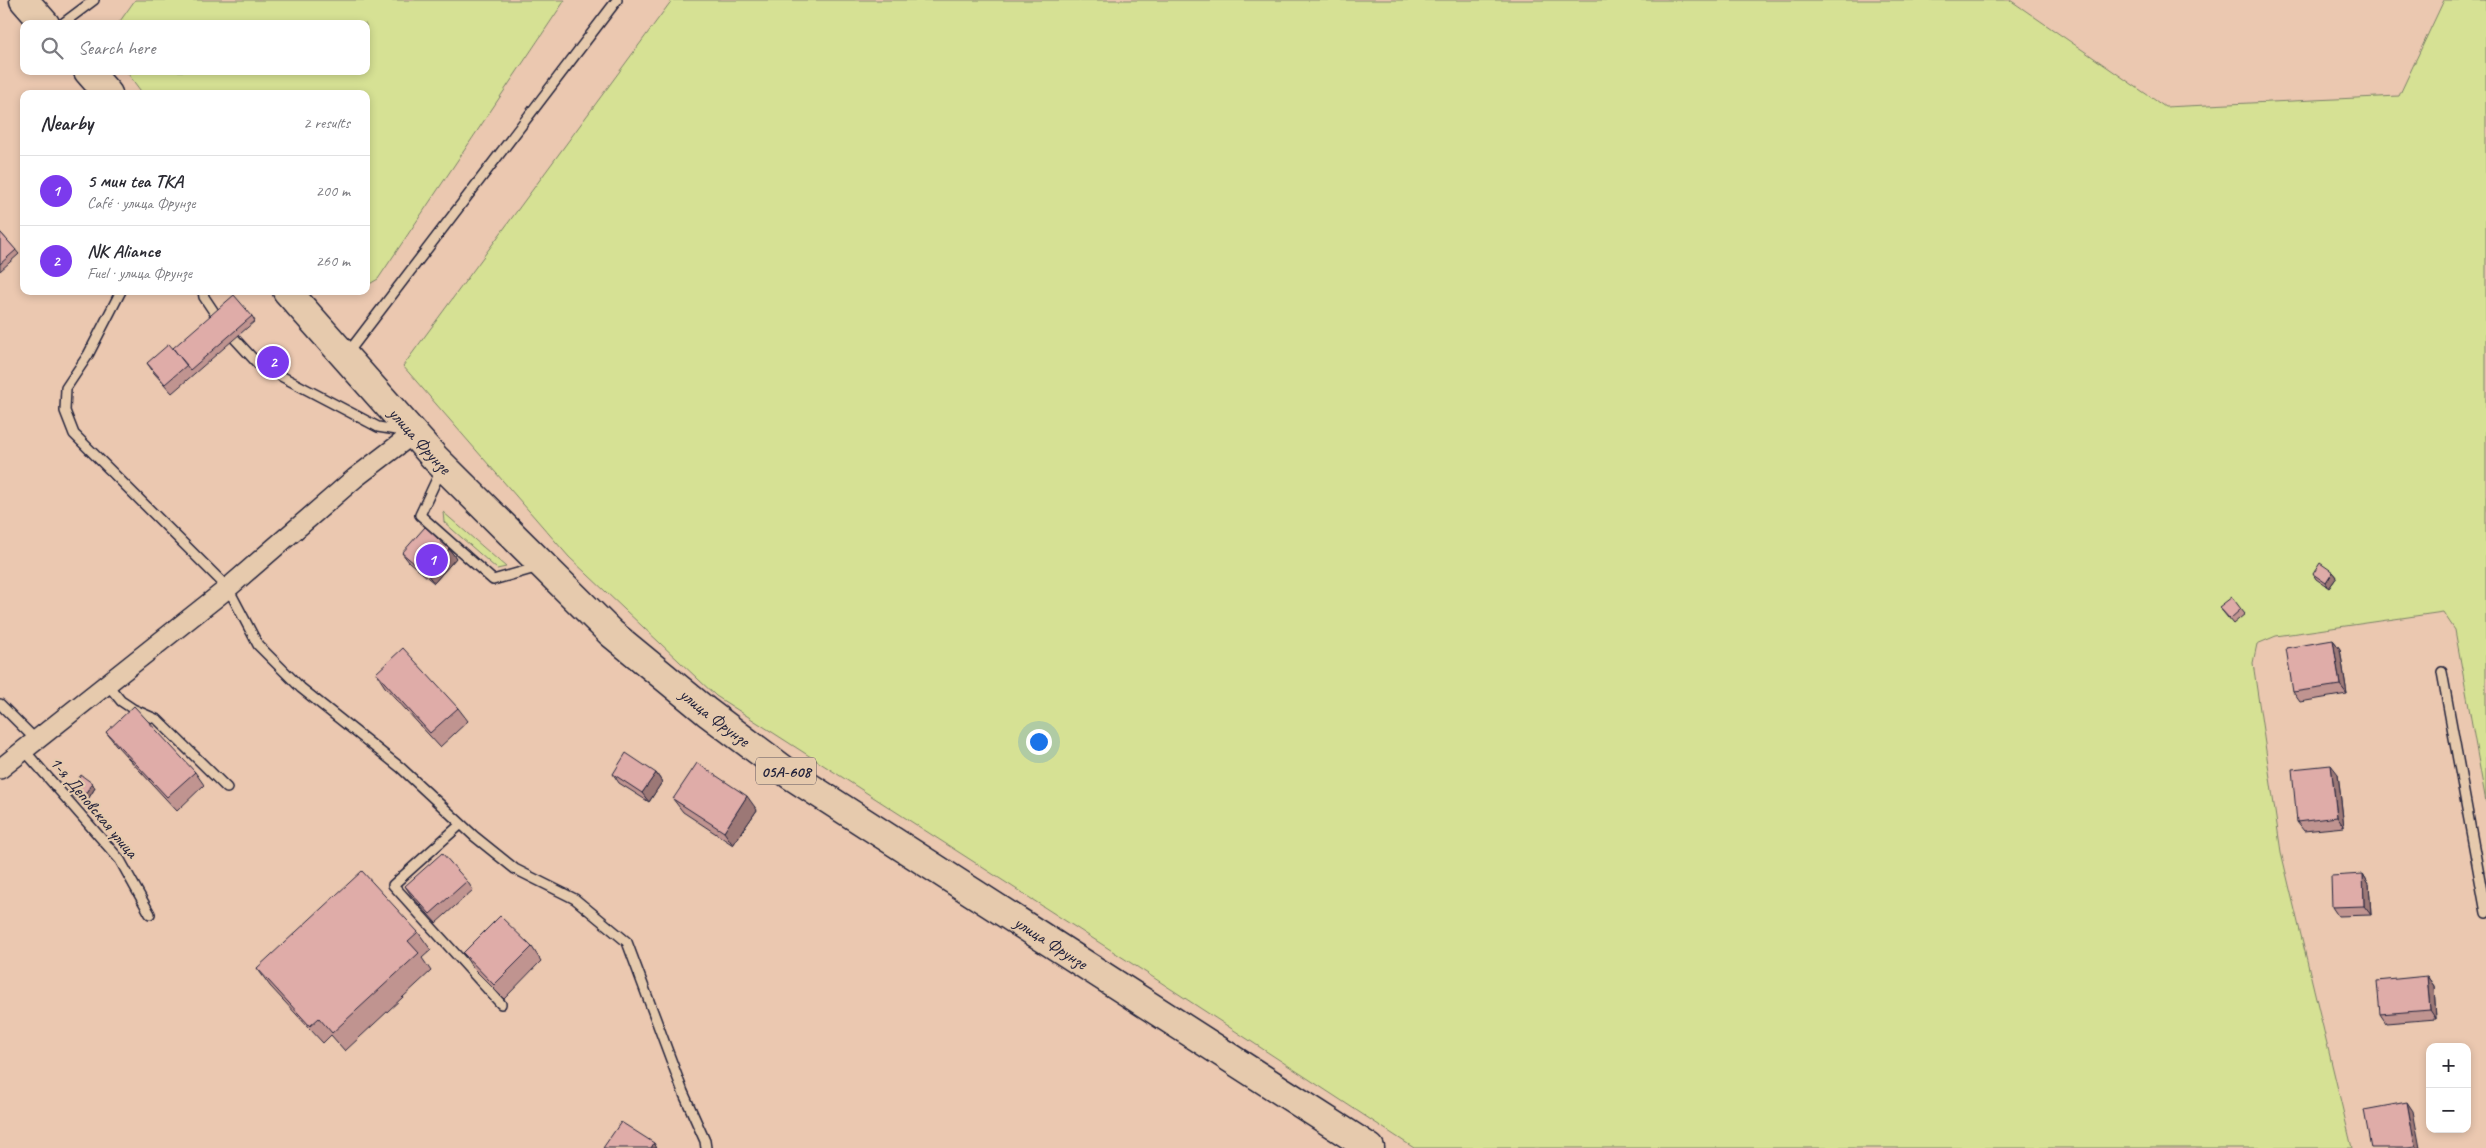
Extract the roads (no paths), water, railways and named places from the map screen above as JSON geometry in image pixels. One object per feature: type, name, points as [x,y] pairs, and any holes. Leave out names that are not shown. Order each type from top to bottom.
[{"type":"main road","points":[[24,0],[41,20]]},
{"type":"main road","points":[[91,75],[105,90]]},
{"type":"main road","name":"улица Фрунзе","points":[[290,295],[444,466],[611,633],[707,712],[792,776],[1370,1148]]},
{"type":"street","points":[[0,769],[228,588],[355,478],[414,433]]},
{"type":"lane","points":[[66,20],[80,8],[94,0]]},
{"type":"lane","points":[[345,356],[617,0]]},
{"type":"lane","points":[[119,295],[88,355],[66,388],[65,411],[74,434],[228,588],[258,645],[301,688],[402,768],[461,824],[515,869],[576,899],[627,942],[680,1083],[706,1141],[706,1148]]},
{"type":"lane","points":[[204,295],[218,318]]},
{"type":"lane","points":[[235,339],[258,364],[378,427],[414,433]]},
{"type":"lane","points":[[444,466],[420,516],[492,580],[544,566]]},
{"type":"lane","points":[[2442,672],[2486,913]]},
{"type":"lane","points":[[107,684],[121,701],[132,710],[158,720],[227,788]]},
{"type":"lane","name":"1-я Деповская улица","points":[[0,704],[120,860],[150,914]]},
{"type":"lane","points":[[461,824],[394,885],[501,1004]]},
{"type":"place","name":"NK Aliance","points":[[273,362]]},
{"type":"place","name":"5 мин tea TKA","points":[[432,560]]}]
